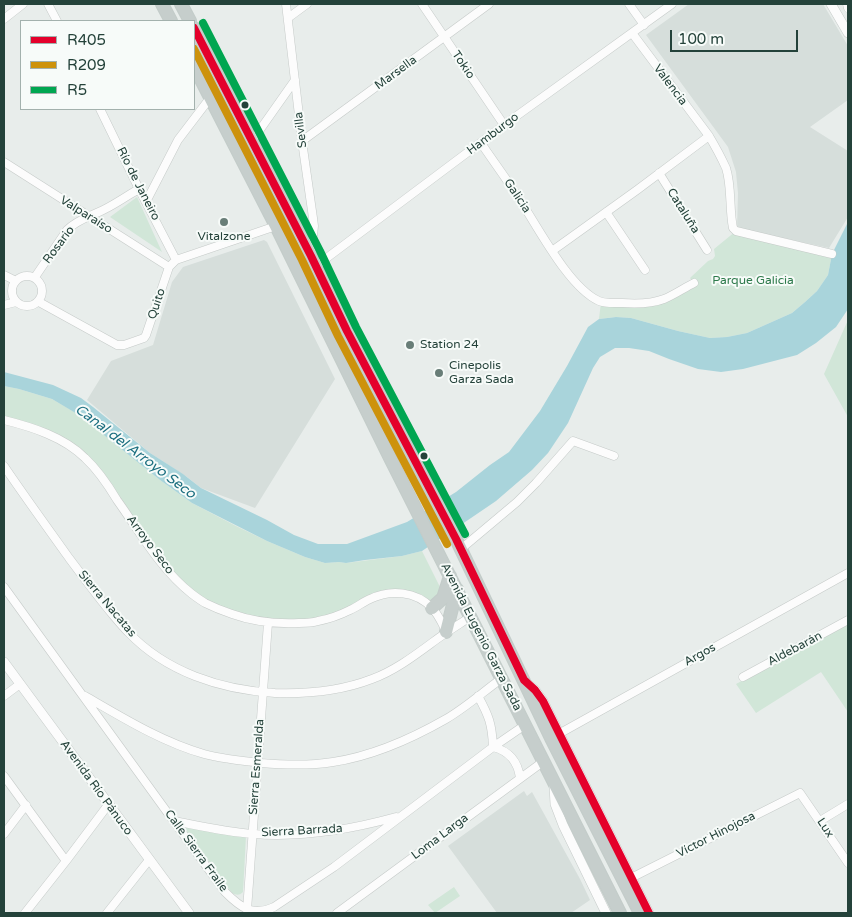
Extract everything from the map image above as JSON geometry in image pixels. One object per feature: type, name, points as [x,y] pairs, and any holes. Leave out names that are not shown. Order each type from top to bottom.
[{"type":"highway","points":[[162,4],[170,20]]},
{"type":"highway","points":[[181,4],[189,20]]},
{"type":"highway","name":"Avenida Eugenio Garza Sada","points":[[195,30],[347,331],[458,544],[524,680],[556,736],[570,774],[640,913]]},
{"type":"highway","name":"Avenida Eugenio Garza Sada","points":[[195,68],[620,913]]},
{"type":"highway","points":[[432,608],[443,598],[450,576]]},
{"type":"highway","points":[[446,632],[457,590]]},
{"type":"street","points":[[4,19],[23,4]]},
{"type":"street","points":[[48,4],[56,20]]},
{"type":"street","name":"Sevilla","points":[[286,4],[314,226],[313,261]]},
{"type":"street","points":[[288,18],[307,4]]},
{"type":"street","name":"Tokio","points":[[422,4],[504,125]]},
{"type":"street","name":"Marsella","points":[[302,141],[489,4]]},
{"type":"street","points":[[629,4],[644,25]]},
{"type":"street","name":"Hamburgo","points":[[313,261],[481,143],[672,4]]},
{"type":"street","points":[[832,4],[848,33]]},
{"type":"street","points":[[847,4],[848,8]]},
{"type":"street","name":"Valencia","points":[[632,33],[709,136],[726,169],[729,181],[733,228],[741,232],[832,254]]},
{"type":"street","points":[[252,142],[295,80]]},
{"type":"street","points":[[146,202],[178,140],[210,98]]},
{"type":"street","name":"Río de Janeiro","points":[[100,110],[176,260]]},
{"type":"street","name":"Cataluña","points":[[552,250],[709,136]]},
{"type":"street","name":"Galicia","points":[[481,143],[570,277],[592,297],[601,302],[616,304],[650,303],[663,299],[694,283]]},
{"type":"street","name":"Valparaíso","points":[[4,162],[169,267]]},
{"type":"street","name":"Cataluña","points":[[659,173],[707,250]]},
{"type":"street","name":"Rosario","points":[[35,277],[67,230],[74,224],[88,216],[103,211],[139,189]]},
{"type":"street","points":[[606,212],[645,270]]},
{"type":"street","name":"Quito","points":[[39,302],[117,345],[124,345],[144,338],[146,335],[169,267],[176,260],[276,226]]},
{"type":"street","points":[[4,275],[16,281]]},
{"type":"street","points":[[21,277],[35,277],[42,286],[43,292],[39,302],[31,306],[23,306],[16,302],[12,295],[12,288],[16,281],[21,277]]},
{"type":"street","points":[[4,305],[16,302]]},
{"type":"street","name":"Arroyo Seco","points":[[4,420],[47,434],[85,457],[103,478],[154,554],[182,585],[203,602],[249,620],[268,623],[315,622],[332,618],[370,599],[390,593],[403,593],[419,597],[432,608],[439,617],[446,632]]},
{"type":"street","points":[[458,544],[517,502],[573,441],[614,456]]},
{"type":"street","name":"Sierra Nacatas","points":[[4,466],[92,589],[128,633],[169,664],[194,676],[238,689],[262,692],[292,694],[347,687],[373,679],[408,660],[470,617]]},
{"type":"street","name":"Argos","points":[[556,736],[848,573]]},
{"type":"street","name":"Calle Sierra Fraile","points":[[4,587],[225,892],[247,910]]},
{"type":"street","name":"Aldebarán","points":[[743,677],[848,620]]},
{"type":"street","name":"Sierra Esmeralda","points":[[247,910],[268,623]]},
{"type":"street","name":"Avenida Río Pánuco","points":[[4,662],[189,913]]},
{"type":"street","points":[[80,693],[134,724],[203,754],[257,763],[304,765],[333,762],[366,754],[407,740],[448,718],[502,679]]},
{"type":"street","points":[[4,696],[20,684]]},
{"type":"street","points":[[478,696],[487,712],[492,729],[493,747]]},
{"type":"street","points":[[247,910],[263,911],[274,907],[334,866],[525,725]]},
{"type":"street","points":[[556,736],[650,913]]},
{"type":"street","points":[[493,747],[512,757],[518,767],[520,778]]},
{"type":"street","name":"Loma Larga","points":[[337,913],[544,761]]},
{"type":"street","points":[[4,776],[66,861]]},
{"type":"street","points":[[554,780],[554,799],[557,810],[577,857],[606,913]]},
{"type":"street","name":"Víctor Hinojosa","points":[[632,878],[800,793]]},
{"type":"street","name":"Lux","points":[[800,793],[848,863]]},
{"type":"street","points":[[820,821],[848,804]]},
{"type":"street","points":[[4,834],[26,805]]},
{"type":"street","points":[[25,913],[108,805]]},
{"type":"street","name":"Sierra Barrada","points":[[174,821],[206,828],[252,834],[290,835],[360,827],[400,816]]},
{"type":"street","points":[[107,913],[149,860]]},
{"type":"shaded area","points":[[689,4],[823,4],[848,46],[848,100],[810,127],[848,151],[848,217],[829,248],[737,228],[738,193],[736,172],[728,147],[646,35]]},
{"type":"shaded area","points":[[264,240],[267,242],[335,379],[255,508],[201,488],[150,453],[87,400],[111,361],[153,345],[172,282],[183,267]]},
{"type":"shaded area","points":[[524,791],[527,796],[532,792],[590,900],[571,913],[497,913],[448,846]]},
{"type":"green space","points":[[137,197],[162,252],[110,217]]},
{"type":"green space","name":"Parque Galicia","points":[[736,231],[832,254],[828,275],[817,291],[792,313],[747,333],[727,337],[710,338],[631,318],[599,319],[601,302],[650,303],[694,283],[690,278],[708,261],[713,259],[715,256],[714,249]]},
{"type":"green space","points":[[848,320],[848,417],[824,374]]},
{"type":"green space","points":[[4,386],[52,399],[80,415],[160,480],[192,503],[267,541],[305,557],[325,563],[346,563],[402,556],[422,551],[444,595],[437,604],[419,597],[390,593],[330,618],[283,623],[225,611],[182,585],[103,478],[69,446],[4,420]]},
{"type":"green space","points":[[848,624],[848,712],[821,672],[756,713],[736,684]]},
{"type":"green space","points":[[183,826],[246,836],[243,892],[238,895],[232,893]]},
{"type":"green space","points":[[454,887],[460,896],[435,913],[428,905]]},
{"type":"water","name":"Canal del Arroyo Seco","points":[[848,222],[848,309],[836,327],[816,343],[797,355],[743,369],[721,372],[698,369],[649,351],[615,348],[600,357],[568,423],[548,453],[532,470],[496,501],[422,551],[402,556],[346,563],[325,563],[267,541],[192,503],[160,480],[79,415],[52,399],[4,386],[4,372],[53,385],[81,398],[150,453],[201,488],[294,535],[318,544],[347,544],[407,522],[456,492],[509,452],[540,411],[588,327],[599,319],[631,318],[710,338],[747,333],[792,313],[817,291],[828,275],[832,254]]},
{"type":"transit line","name":"R5","points":[[203,23],[320,251],[356,327],[465,534]]},
{"type":"transit line","name":"R405","points":[[195,30],[311,256],[347,331],[456,539],[524,680],[543,701],[649,913]]},
{"type":"transit line","name":"R209","points":[[195,51],[302,260],[338,336],[447,544]]},
{"type":"place","name":"Vitalzone","points":[[224,222]]},
{"type":"place","name":"Station 24","points":[[410,345]]},
{"type":"place","name":"Cinepolis Garza Sada","points":[[439,373]]}]
